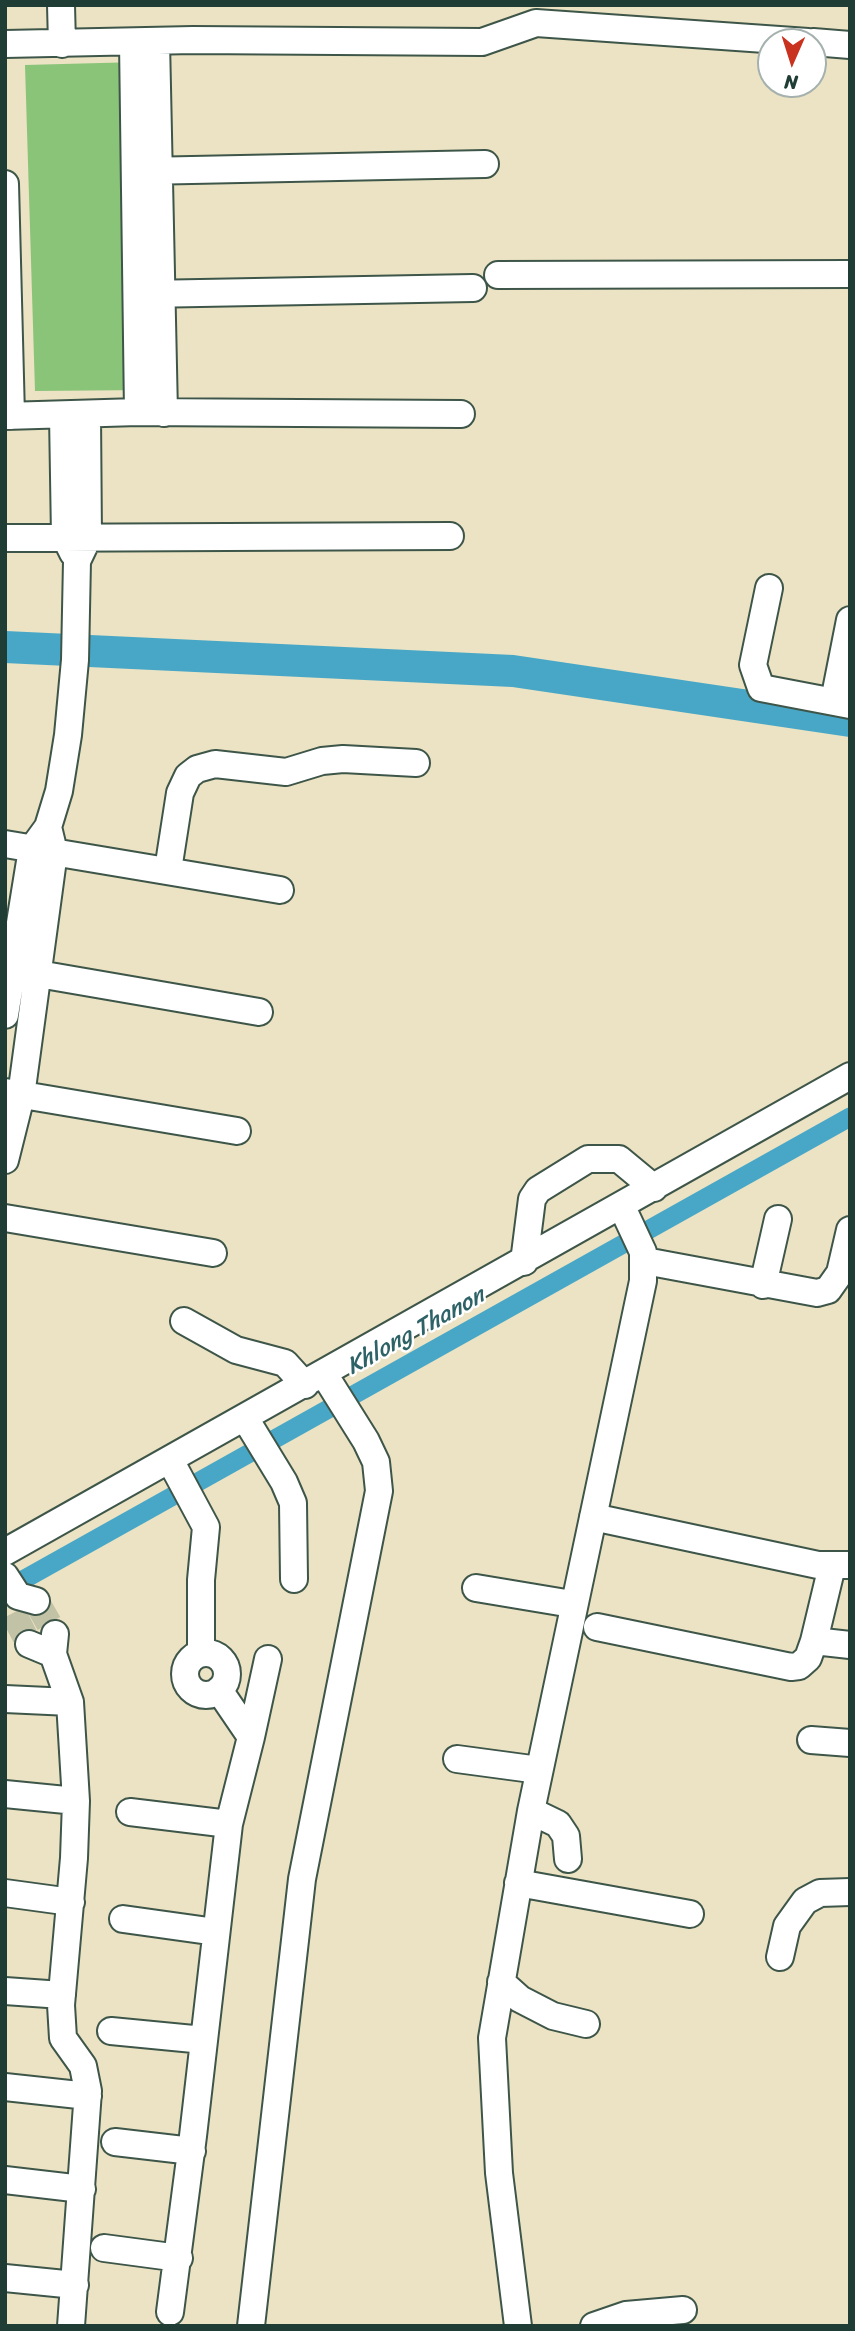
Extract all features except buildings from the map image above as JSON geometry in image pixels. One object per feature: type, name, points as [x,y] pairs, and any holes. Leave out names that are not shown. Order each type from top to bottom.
[{"type":"street","points":[[61,5],[62,44]]},
{"type":"street","points":[[5,44],[145,41],[482,42],[536,23],[757,38]]},
{"type":"street","points":[[145,41],[151,413]]},
{"type":"street","points":[[827,43],[850,45]]},
{"type":"street","points":[[146,171],[485,164]]},
{"type":"street","points":[[5,184],[8,416],[151,413],[461,414]]},
{"type":"street","points":[[498,275],[850,274]]},
{"type":"street","points":[[149,294],[473,288]]},
{"type":"street","points":[[5,1016],[18,971],[66,746],[75,660],[75,415]]},
{"type":"street","points":[[5,538],[77,545],[450,536]]},
{"type":"street","points":[[769,588],[753,665],[761,688],[842,703],[850,620]]},
{"type":"street","points":[[168,870],[180,793],[188,776],[197,769],[215,764],[286,772],[322,761],[344,759],[416,763]]},
{"type":"street","points":[[5,844],[45,843],[168,870],[280,890]]},
{"type":"street","points":[[18,971],[259,1012]]},
{"type":"street","points":[[5,1160],[13,1094],[18,971]]},
{"type":"street","points":[[5,1552],[167,1470],[524,1262],[625,1213],[654,1188],[850,1076]]},
{"type":"street","points":[[13,1094],[237,1131]]},
{"type":"street","points":[[524,1262],[532,1199],[538,1190],[587,1160],[619,1159],[654,1188]]},
{"type":"street","points":[[518,2326],[499,2173],[492,2084],[492,2038],[531,1811],[644,1257],[625,1213]]},
{"type":"street","points":[[5,1218],[213,1253]]},
{"type":"street","points":[[763,1284],[778,1219]]},
{"type":"street","points":[[644,1257],[763,1284],[817,1293],[828,1290],[840,1273],[850,1230]]},
{"type":"street","points":[[184,1321],[236,1350],[285,1363],[320,1382],[354,1417],[376,1462],[379,1491],[302,1879],[251,2326]]},
{"type":"street","points":[[247,1423],[293,1503],[294,1579]]},
{"type":"street","points":[[167,1470],[189,1511],[204,1556],[201,1653],[211,1653],[225,1665],[227,1674],[219,1690],[251,1737]]},
{"type":"street","points":[[593,1517],[841,1565],[803,1664],[791,1667],[597,1627]]},
{"type":"street","points":[[476,1588],[572,1604]]},
{"type":"street","points":[[814,1641],[850,1644]]},
{"type":"street","points":[[46,1644],[70,1702],[76,1801],[71,1902],[62,1995],[64,2038],[83,2066],[88,2096],[71,2326]]},
{"type":"street","points":[[170,2312],[179,2258],[229,1824],[268,1659]]},
{"type":"street","points":[[5,1699],[70,1702]]},
{"type":"street","points":[[811,1740],[850,1742]]},
{"type":"street","points":[[457,1759],[539,1770]]},
{"type":"street","points":[[5,1794],[76,1801]]},
{"type":"street","points":[[531,1811],[558,1824],[566,1836],[568,1859]]},
{"type":"street","points":[[130,1812],[229,1824]]},
{"type":"street","points":[[518,1883],[690,1914]]},
{"type":"street","points":[[780,1957],[787,1926],[805,1901],[820,1893],[850,1892]]},
{"type":"street","points":[[5,1893],[71,1902]]},
{"type":"street","points":[[123,1920],[216,1932]]},
{"type":"street","points":[[501,1982],[520,1999],[553,2016],[586,2024]]},
{"type":"street","points":[[5,1991],[62,1995]]},
{"type":"street","points":[[111,2031],[204,2040]]},
{"type":"street","points":[[5,2087],[88,2096]]},
{"type":"street","points":[[115,2141],[191,2151]]},
{"type":"street","points":[[5,2180],[82,2189]]},
{"type":"street","points":[[104,2248],[179,2258]]},
{"type":"street","points":[[5,2278],[75,2285]]},
{"type":"street","points":[[594,2326],[626,2315],[683,2310]]},
{"type":"green space","points":[[139,62],[146,390],[35,391],[25,65]]},
{"type":"waterway","points":[[5,647],[513,671],[850,721]]},
{"type":"waterway","name":"Khlong Thanon","points":[[5,1590],[850,1117]]},
{"type":"tunnel","points":[[36,1601],[55,1634]]},
{"type":"tunnel","points":[[13,1613],[29,1644]]}]
